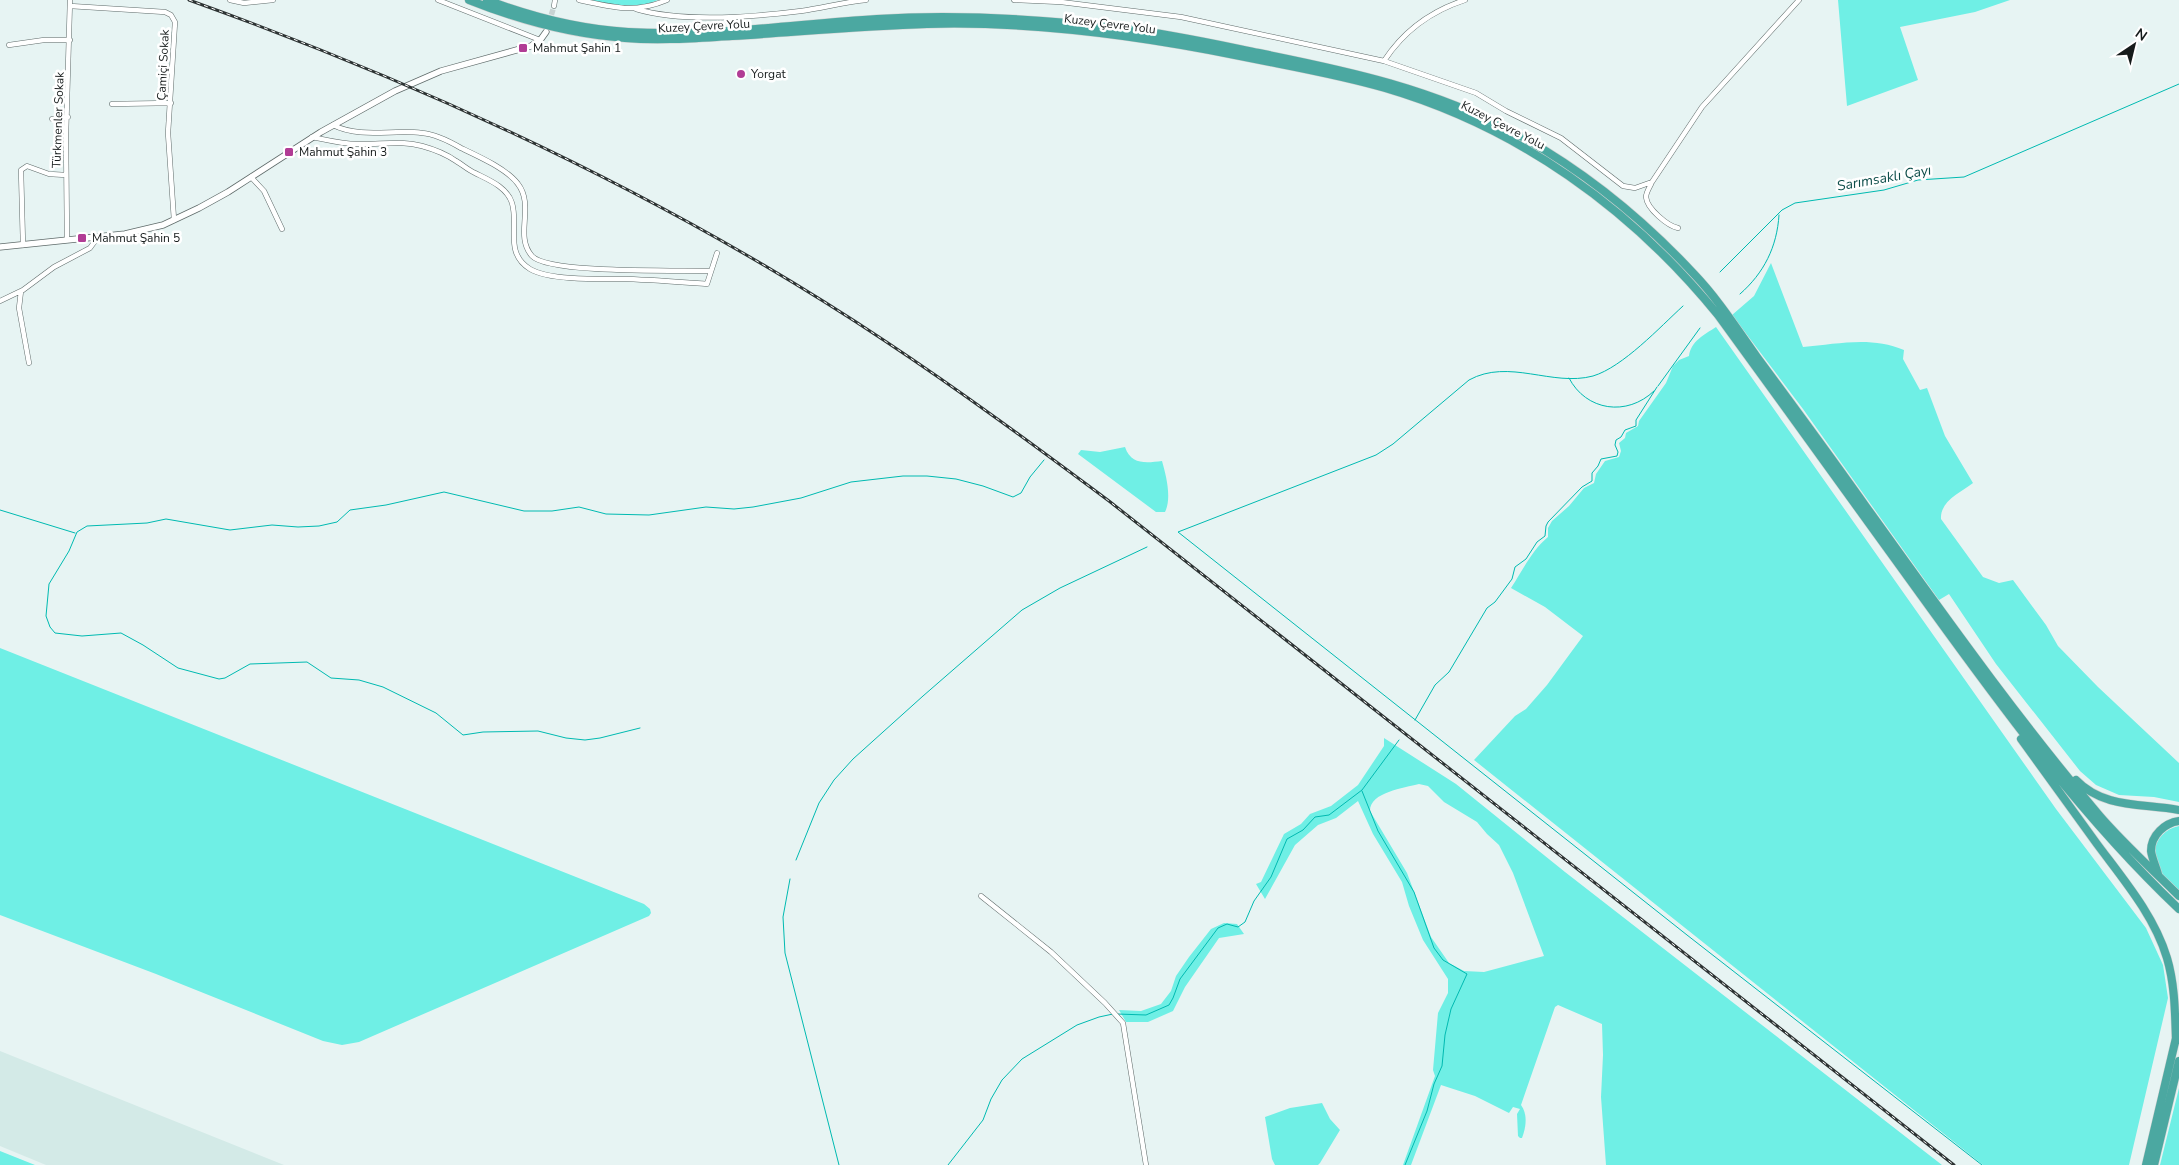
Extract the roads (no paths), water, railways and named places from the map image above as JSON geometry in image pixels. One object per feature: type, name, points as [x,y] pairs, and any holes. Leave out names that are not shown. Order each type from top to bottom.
[{"type":"highway","name":"Kuzey Çevre Yolu","points":[[469,0],[541,25],[589,34],[626,38],[686,39],[927,24],[1017,26],[1142,38],[1339,76],[1427,101],[1475,121],[1524,146],[1610,205],[1693,277]]},
{"type":"highway","name":"Kuzey Çevre Yolu","points":[[487,0],[550,20],[626,32],[686,32],[927,17],[1054,21],[1143,31],[1339,69],[1386,80],[1430,95],[1468,110],[1518,135],[1556,158],[1596,186],[1644,226],[1693,277]]},
{"type":"highway","points":[[1693,277],[1861,505],[2043,745],[2102,818],[2179,896]]},
{"type":"highway","points":[[1861,505],[1965,656],[1997,706],[2121,876],[2154,927],[2164,949],[2170,972],[2175,1010],[2176,1041]]},
{"type":"highway","points":[[1965,656],[2042,759],[2071,794],[2120,849],[2179,909]]},
{"type":"highway","points":[[2043,745],[2079,783],[2097,795],[2129,806],[2179,810]]},
{"type":"highway","points":[[2159,876],[2151,853],[2152,842],[2162,828],[2179,821]]},
{"type":"highway","points":[[2146,1165],[2179,1027]]},
{"type":"highway","points":[[2154,1165],[2179,1061]]},
{"type":"street","name":"Türkmenler Sokak","points":[[67,240],[66,174],[70,0]]},
{"type":"street","points":[[230,0],[244,3],[273,0]]},
{"type":"street","points":[[438,0],[540,40]]},
{"type":"street","points":[[554,6],[555,0]]},
{"type":"street","points":[[579,0],[623,9],[636,9],[654,14],[737,16],[802,11],[866,0]]},
{"type":"street","points":[[636,9],[667,0]]},
{"type":"street","points":[[1014,0],[1061,2],[1180,16],[1384,61],[1482,96],[1506,111],[1561,138],[1623,186],[1635,188],[1652,182]]},
{"type":"street","points":[[1384,61],[1399,41],[1418,24],[1441,10],[1465,0]]},
{"type":"street","points":[[1678,228],[1666,223],[1648,204],[1646,196],[1652,182],[1702,107],[1799,0]]},
{"type":"street","name":"Çamiçi Sokak","points":[[70,6],[164,12],[171,14],[175,22],[168,133],[174,220]]},
{"type":"street","points":[[0,247],[98,237],[144,230],[174,220],[214,200],[312,137],[395,91],[426,77],[527,47],[540,40],[546,32]]},
{"type":"street","points":[[9,45],[44,40],[70,40]]},
{"type":"street","points":[[112,104],[171,103]]},
{"type":"street","points":[[52,119],[68,117]]},
{"type":"street","points":[[333,125],[357,132],[416,132],[432,134],[466,150],[510,176],[519,185],[525,199],[526,247],[532,256],[540,262],[574,267],[711,271]]},
{"type":"street","points":[[312,137],[349,144],[408,143],[419,145],[448,156],[491,181],[510,196],[514,211],[513,239],[516,252],[522,263],[536,272],[598,281],[626,279],[707,284],[717,253]]},
{"type":"street","points":[[23,245],[21,170],[27,166],[49,174],[66,174]]},
{"type":"street","points":[[251,177],[264,191],[282,229]]},
{"type":"street","points":[[0,301],[21,291],[54,267],[90,248],[98,237]]},
{"type":"street","points":[[21,291],[19,308],[29,362]]},
{"type":"street","points":[[981,896],[1046,947],[1105,1003],[1123,1023],[1146,1165]]},
{"type":"waterway","name":"Sarımsaklı Çayı","points":[[1720,272],[1782,210],[1795,203],[1884,190],[1918,180],[1964,177],[2179,84]]},
{"type":"waterway","points":[[1740,294],[1756,277],[1768,259],[1778,227],[1779,215]]},
{"type":"waterway","points":[[1683,306],[1641,346],[1605,371],[1593,376],[1578,378],[1562,378],[1515,372],[1484,374],[1469,380],[1393,444],[1376,455],[1178,532],[1687,935],[1982,1165]]},
{"type":"waterway","points":[[1658,386],[1700,328]]},
{"type":"waterway","points":[[1569,378],[1576,389],[1586,398],[1608,407],[1632,405],[1654,391]]},
{"type":"waterway","points":[[1415,720],[1435,685],[1449,672],[1487,608],[1495,602],[1512,579],[1515,567],[1526,559],[1537,542],[1545,536],[1548,522],[1582,487],[1592,481],[1592,473],[1601,459],[1617,456],[1616,440],[1621,437],[1625,430],[1636,426],[1636,420],[1657,387]]},
{"type":"waterway","points":[[640,728],[585,740],[566,738],[538,731],[483,732],[463,735],[436,713],[383,687],[359,680],[331,678],[307,662],[250,664],[225,678],[219,679],[178,668],[121,633],[82,636],[55,633],[50,627],[46,616],[49,584],[69,551],[77,532],[87,526],[147,523],[166,519],[230,530],[272,525],[319,526],[337,522],[350,510],[386,505],[444,492],[524,511],[552,511],[579,507],[606,514],[649,515],[706,507],[734,509],[753,507],[801,498],[851,482],[903,476],[956,479],[1013,497],[1021,493],[1030,477],[1044,460]]},
{"type":"waterway","points":[[0,510],[75,533]]},
{"type":"waterway","points":[[796,860],[819,803],[834,780],[853,759],[923,696],[1022,610],[1060,588],[1147,547]]},
{"type":"waterway","points":[[1117,1014],[1146,1015],[1169,1005],[1180,979],[1218,928],[1227,924],[1238,927],[1245,922],[1254,901],[1271,877],[1287,839],[1303,830],[1315,817],[1329,815],[1362,790],[1399,740]]},
{"type":"waterway","points":[[1362,791],[1378,831],[1414,892],[1434,948],[1443,960],[1467,974],[1451,1009],[1445,1035],[1442,1066],[1434,1084],[1427,1111],[1405,1165]]},
{"type":"waterway","points":[[790,879],[783,917],[785,953],[839,1165]]},
{"type":"waterway","points":[[948,1165],[983,1120],[991,1099],[1002,1080],[1022,1059],[1077,1025],[1113,1014]]},
{"type":"tunnel","points":[[549,23],[554,6]]},
{"type":"railway","points":[[189,0],[370,70],[459,108],[547,150],[634,193],[720,240],[803,289],[885,341],[1109,501],[1954,1165]]},
{"type":"place","name":"Mahmut Şahin 1","points":[[523,48]]},
{"type":"place","name":"Yorgat","points":[[741,74]]},
{"type":"place","name":"Mahmut Şahin 3","points":[[289,152]]},
{"type":"place","name":"Mahmut Şahin 5","points":[[82,238]]}]
